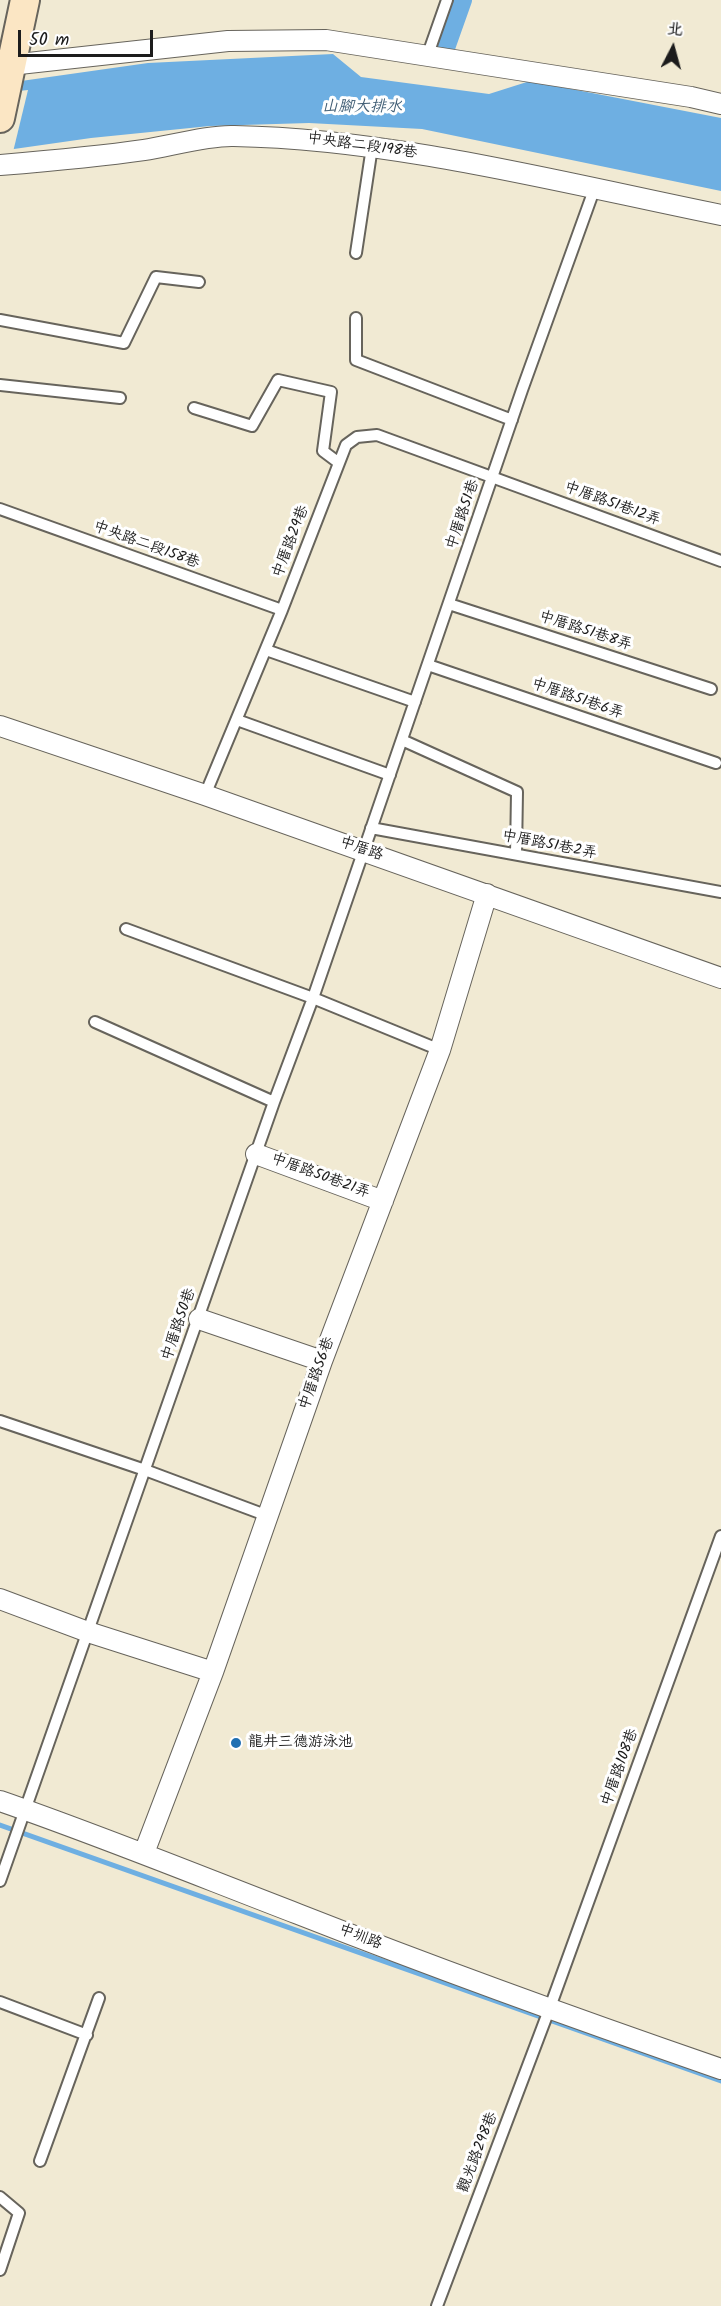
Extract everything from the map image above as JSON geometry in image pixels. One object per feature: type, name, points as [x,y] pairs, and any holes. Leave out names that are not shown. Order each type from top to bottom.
[{"type":"street","points":[[0,118],[6,66],[25,0]]},
{"type":"street","points":[[6,66],[228,41],[326,40],[691,97],[721,104]]},
{"type":"street","name":"中央路二段198巷","points":[[0,165],[86,159],[230,136],[304,138],[483,166],[721,215]]},
{"type":"street","name":"中厝路","points":[[0,726],[205,795],[721,978]]},
{"type":"street","name":"中厝路56巷","points":[[144,1853],[213,1672],[322,1361],[440,1050],[487,894]]},
{"type":"street","name":"中厝路50巷21弄","points":[[256,1154],[383,1201]]},
{"type":"street","points":[[199,1319],[322,1361]]},
{"type":"street","points":[[0,1599],[88,1632],[213,1672]]},
{"type":"street","name":"中圳路","points":[[0,1801],[144,1853],[549,2010],[721,2069]]},
{"type":"lane","points":[[427,57],[447,0]]},
{"type":"lane","points":[[356,254],[372,147]]},
{"type":"lane","name":"中厝路51巷","points":[[364,851],[512,420],[594,190]]},
{"type":"lane","points":[[0,320],[124,343],[156,277],[200,282]]},
{"type":"lane","points":[[356,318],[356,360],[512,420]]},
{"type":"lane","points":[[194,408],[252,426],[278,380],[331,392],[323,451],[339,463]]},
{"type":"lane","points":[[0,385],[120,398]]},
{"type":"lane","name":"中厝路29巷","points":[[205,795],[266,650],[346,444],[357,437],[377,435],[493,477]]},
{"type":"lane","name":"中厝路51巷12弄","points":[[493,477],[721,561]]},
{"type":"lane","name":"中央路二段158巷","points":[[0,509],[282,610]]},
{"type":"lane","name":"中厝路51巷8弄","points":[[449,604],[711,689]]},
{"type":"lane","points":[[266,650],[415,702]]},
{"type":"lane","name":"中厝路51巷6弄","points":[[428,665],[716,763]]},
{"type":"lane","points":[[237,720],[390,775]]},
{"type":"lane","points":[[402,740],[517,792],[516,854]]},
{"type":"lane","name":"中厝路51巷2弄","points":[[371,828],[721,892]]},
{"type":"lane","name":"中厝路50巷","points":[[0,1881],[364,851]]},
{"type":"lane","points":[[126,929],[313,998],[440,1050]]},
{"type":"lane","points":[[95,1023],[274,1102]]},
{"type":"lane","points":[[0,1420],[145,1470],[268,1516]]},
{"type":"lane","name":"中厝路108巷","points":[[549,2010],[721,1536]]},
{"type":"lane","points":[[40,2162],[99,1998]]},
{"type":"lane","points":[[0,2002],[87,2035]]},
{"type":"lane","name":"觀光路298巷","points":[[437,2306],[549,2010]]},
{"type":"lane","points":[[0,2197],[19,2212],[0,2270]]},
{"type":"water","name":"山腳大排水","points":[[333,54],[361,77],[489,94],[530,81],[721,118],[721,191],[422,129],[309,123],[210,126],[91,138],[0,151],[0,84],[148,63]]},
{"type":"pier","points":[[28,90],[13,152],[0,154],[0,93]]},
{"type":"waterway","points":[[445,48],[462,0]]},
{"type":"waterway","points":[[0,1825],[721,2081]]},
{"type":"place","name":"龍井三德游泳池","points":[[236,1743]]}]
